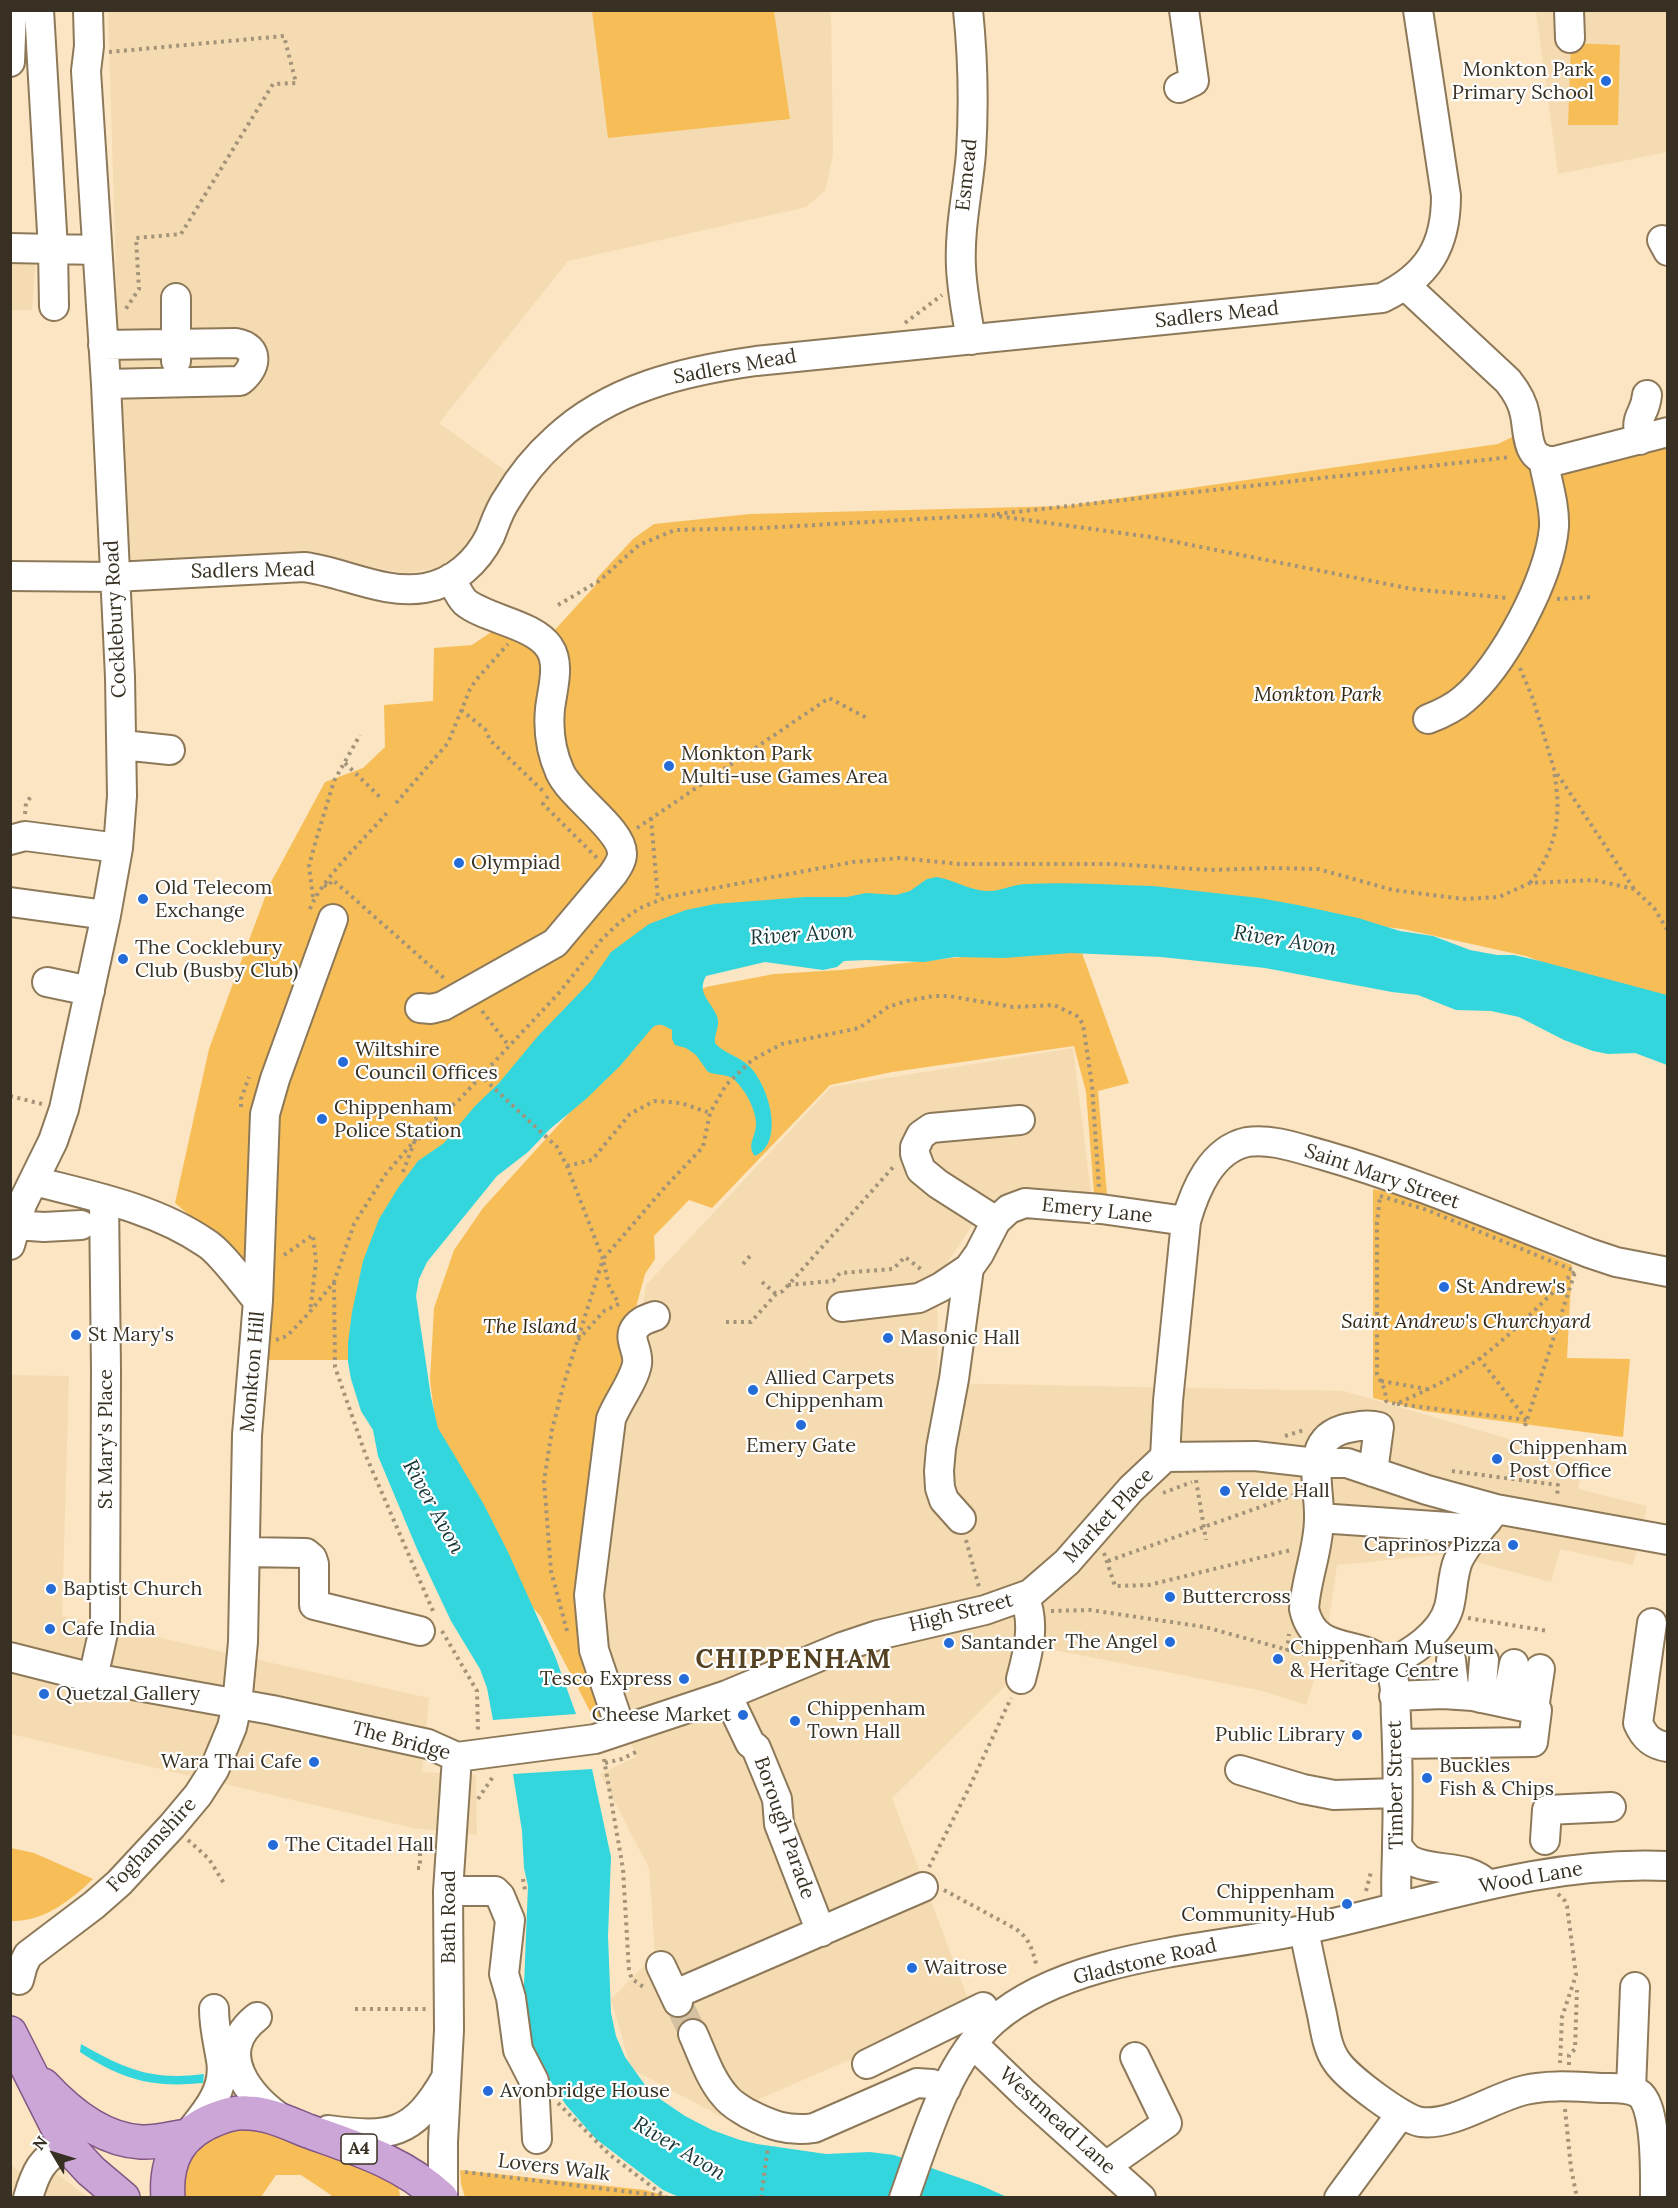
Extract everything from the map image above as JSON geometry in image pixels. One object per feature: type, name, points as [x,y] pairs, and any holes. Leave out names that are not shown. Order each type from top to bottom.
[{"type":"main road","points":[[16,2045],[54,2098],[85,2122],[102,2131],[139,2142],[188,2134]]},
{"type":"main road","points":[[16,2045],[66,2144],[91,2171],[123,2198]]},
{"type":"main road","name":"A4","points":[[188,2134],[221,2117],[243,2112],[261,2114],[385,2160],[411,2174],[442,2198]]},
{"type":"main road","points":[[168,2198],[168,2179],[172,2160],[188,2134]]},
{"type":"street","points":[[10,62],[12,10]]},
{"type":"street","points":[[39,10],[53,249],[54,306]]},
{"type":"street","name":"Cocklebury Road","points":[[13,1235],[22,1204],[53,1141],[64,1109],[106,915],[118,848],[122,796],[122,745],[106,384],[86,71],[88,10]]},
{"type":"street","name":"Cocklebury Road","points":[[88,50],[99,10]]},
{"type":"street","name":"Esmead","points":[[968,10],[973,113],[961,268],[970,340]]},
{"type":"street","points":[[1184,10],[1194,84]]},
{"type":"street","name":"Sadlers Mead","points":[[10,576],[115,577],[304,567],[396,589],[426,588],[451,578],[476,559],[507,498],[540,454],[570,426],[605,404],[670,377],[718,366],[793,357],[1382,298],[1406,286],[1429,262],[1443,233],[1446,214],[1446,196],[1418,10]]},
{"type":"street","points":[[10,248],[97,250]]},
{"type":"street","points":[[1406,286],[1508,381],[1523,408],[1530,447],[1543,459],[1555,461],[1668,432]]},
{"type":"street","points":[[176,298],[177,382]]},
{"type":"street","points":[[103,345],[245,344],[251,350],[253,358],[253,366],[248,375],[240,381],[106,384]]},
{"type":"street","points":[[1640,440],[1637,421],[1647,395]]},
{"type":"street","points":[[1428,719],[1463,701],[1479,686],[1495,666],[1531,600],[1546,561],[1554,527],[1554,513],[1543,459]]},
{"type":"street","points":[[420,1008],[431,1009],[443,1006],[555,943],[614,874],[622,858],[619,840],[574,792],[559,770],[552,748],[550,724],[554,659],[547,644],[524,630],[466,602],[451,578]]},
{"type":"street","points":[[122,745],[171,750]]},
{"type":"street","points":[[11,838],[25,836],[118,848]]},
{"type":"street","points":[[10,902],[106,915]]},
{"type":"street","points":[[258,1300],[265,1114],[275,1079],[333,920]]},
{"type":"street","points":[[47,982],[90,991]]},
{"type":"street","points":[[996,1221],[938,1184],[921,1170],[915,1154],[917,1140],[931,1128],[1020,1120]]},
{"type":"street","name":"Saint Mary Street","points":[[1165,1457],[1168,1401],[1186,1221],[1200,1183],[1210,1167],[1234,1147],[1248,1142],[1271,1142],[1383,1173],[1589,1253],[1626,1264],[1668,1272]]},
{"type":"street","name":"Monkton Hill","points":[[34,1181],[104,1199],[160,1217],[208,1244],[258,1300],[247,1435],[243,1642],[237,1705]]},
{"type":"street","name":"St Mary's Place","points":[[93,1678],[105,1623],[104,1199]]},
{"type":"street","name":"Emery Lane","points":[[842,1307],[919,1298],[928,1294],[969,1268],[996,1221],[1009,1209],[1025,1203],[1101,1209],[1186,1221]]},
{"type":"street","points":[[13,1235],[44,1227],[81,1225]]},
{"type":"street","name":"Emery Lane","points":[[961,1519],[944,1500],[940,1488],[941,1448],[954,1379],[969,1268]]},
{"type":"street","points":[[606,1742],[589,1596],[611,1419],[636,1368],[638,1354],[632,1340],[634,1330],[645,1319],[655,1316]]},
{"type":"street","points":[[1373,1472],[1379,1427],[1373,1425],[1343,1429],[1328,1436],[1320,1448],[1316,1463],[1319,1518],[1304,1603],[1305,1617],[1317,1633],[1327,1641],[1370,1653],[1386,1665],[1413,1650],[1441,1622],[1449,1609],[1458,1563],[1468,1542],[1492,1515]]},
{"type":"street","name":"Market Place","points":[[1047,1581],[1146,1474],[1165,1457],[1255,1456],[1316,1463],[1347,1463],[1492,1515],[1530,1514],[1668,1540]]},
{"type":"street","name":"Market Place","points":[[1319,1518],[1463,1528],[1492,1515]]},
{"type":"street","points":[[245,1552],[306,1553],[315,1564],[314,1605],[432,1625]]},
{"type":"street","name":"High Street","points":[[606,1742],[869,1638],[985,1610],[1027,1605],[1047,1581]]},
{"type":"street","points":[[1021,1679],[1028,1646],[1027,1605]]},
{"type":"street","points":[[1652,1623],[1638,1723],[1643,1734],[1651,1742],[1668,1747]]},
{"type":"street","name":"The Bridge","points":[[10,1657],[93,1678],[272,1710],[428,1744],[457,1757],[487,1741],[606,1742]]},
{"type":"street","points":[[1487,1700],[1489,1663]]},
{"type":"street","points":[[1487,1700],[1489,1663]]},
{"type":"street","points":[[1487,1700],[1489,1663]]},
{"type":"street","name":"Timber Street","points":[[1386,1665],[1392,1676],[1397,1744],[1397,1906]]},
{"type":"street","name":"Borough Parade","points":[[726,1695],[750,1743],[756,1748],[777,1799],[779,1824],[821,1932]]},
{"type":"street","points":[[1394,1696],[1487,1700],[1537,1710],[1533,1742],[1397,1744]]},
{"type":"street","name":"Foghamshire","points":[[19,1964],[120,1883],[192,1803],[218,1761],[230,1735],[237,1705]]},
{"type":"street","name":"Bath Road","points":[[442,2198],[449,2030],[448,1891],[457,1757]]},
{"type":"street","points":[[1240,1770],[1303,1789],[1334,1795],[1397,1793]]},
{"type":"street","points":[[1544,1858],[1547,1810],[1611,1807]]},
{"type":"street","points":[[1397,1846],[1406,1857],[1415,1862],[1473,1874],[1488,1885]]},
{"type":"street","name":"Wood Lane","points":[[1397,1906],[1488,1885],[1544,1858],[1574,1868],[1668,1866]]},
{"type":"street","points":[[661,1966],[679,1995],[926,1888]]},
{"type":"street","points":[[448,1891],[495,1891],[509,1918],[504,1974],[511,1998],[518,2050],[534,2081],[537,2139]]},
{"type":"street","name":"Gladstone Road","points":[[903,2198],[941,2099],[973,2044],[984,2007],[1018,2002],[1040,1990],[1104,1967],[1304,1930],[1397,1906]]},
{"type":"street","points":[[1304,1930],[1331,2052],[1344,2070],[1400,2115],[1422,2122],[1434,2122],[1562,2078],[1630,2090],[1641,2094],[1649,2106],[1662,2168],[1654,2198]]},
{"type":"street","points":[[1630,2090],[1635,1987]]},
{"type":"street","points":[[867,2064],[984,2007]]},
{"type":"street","points":[[188,2134],[213,2101],[221,2082],[222,2062],[214,2027],[214,2009]]},
{"type":"street","points":[[257,2017],[240,2035],[236,2053],[237,2068],[256,2097],[292,2125],[359,2134],[397,2131],[425,2110],[447,2076]]},
{"type":"street","points":[[693,2034],[726,2097],[753,2116],[779,2128],[800,2130],[814,2128],[917,2083],[932,2084],[941,2099]]},
{"type":"street","name":"Westmead Lane","points":[[973,2044],[1141,2198]]},
{"type":"street","points":[[1106,2166],[1167,2123],[1135,2057]]},
{"type":"street","points":[[1339,2198],[1400,2115]]},
{"type":"street","points":[[28,2198],[35,2173],[42,2162],[66,2144]]},
{"type":"path","points":[[88,50],[284,36],[296,83],[273,84],[181,234],[136,238],[139,289],[103,345]]},
{"type":"path","points":[[903,324],[939,298],[944,292],[944,287]]},
{"type":"path","points":[[558,605],[599,581],[639,545],[675,530],[762,528],[990,515],[1505,456],[1543,459]]},
{"type":"path","points":[[990,515],[1151,537],[1412,589],[1531,600],[1593,597]]},
{"type":"path","points":[[396,803],[448,743],[476,680],[507,645],[524,630]]},
{"type":"path","points":[[1515,632],[1514,651],[1533,699],[1554,769],[1558,800],[1556,827],[1548,856],[1530,883]]},
{"type":"path","points":[[619,840],[830,698],[867,718]]},
{"type":"path","points":[[461,710],[485,729],[490,740],[549,797],[543,804],[614,874]]},
{"type":"path","points":[[360,735],[334,782],[309,866],[314,899],[387,813]]},
{"type":"path","points":[[345,763],[381,798]]},
{"type":"path","points":[[1554,769],[1634,889],[1654,908],[1668,931]]},
{"type":"path","points":[[651,818],[658,899]]},
{"type":"path","points":[[487,1741],[477,1691],[432,1625],[366,1456],[335,1367],[334,1282],[354,1224],[385,1175],[428,1125],[460,1099],[558,994],[602,939],[628,915],[658,899],[831,865],[884,858],[959,864],[1113,864],[1211,870],[1318,869],[1394,890],[1463,899],[1499,897],[1530,883],[1594,880],[1634,889]]},
{"type":"path","points":[[324,885],[327,887],[333,880],[396,935]]},
{"type":"path","points":[[570,1640],[551,1571],[544,1481],[552,1430],[576,1342],[603,1258],[666,1186],[704,1147],[710,1113],[726,1085],[752,1060],[782,1044],[859,1028],[888,1007],[933,996],[949,996],[1013,1007],[1054,1005],[1065,1009],[1077,1016],[1083,1024],[1092,1085],[1101,1209]]},
{"type":"path","points":[[481,1076],[557,1147],[567,1166],[603,1258],[609,1286],[619,1304],[604,1311],[576,1342]]},
{"type":"path","points":[[10,1096],[64,1109]]},
{"type":"path","points":[[567,1166],[592,1160],[630,1114],[654,1101],[681,1103],[710,1113]]},
{"type":"path","points":[[403,1172],[415,1140],[443,1129]]},
{"type":"path","points":[[726,1323],[751,1322],[776,1294],[783,1291],[917,1140]]},
{"type":"path","points":[[1527,1420],[1386,1401],[1385,1390],[1377,1374],[1377,1235],[1380,1197],[1427,1210],[1575,1271]]},
{"type":"path","points":[[280,1257],[313,1235],[316,1262],[309,1313]]},
{"type":"path","points":[[742,1264],[750,1256]]},
{"type":"path","points":[[788,1285],[833,1281],[840,1273],[893,1269],[905,1257],[922,1270],[928,1294]]},
{"type":"path","points":[[1525,1426],[1579,1263]]},
{"type":"path","points":[[1396,1404],[1456,1375],[1479,1358],[1575,1271]]},
{"type":"path","points":[[255,1347],[287,1336],[334,1282]]},
{"type":"path","points":[[762,1282],[776,1294]]},
{"type":"path","points":[[1479,1358],[1527,1420]]},
{"type":"path","points":[[1380,1381],[1428,1389]]},
{"type":"path","points":[[1155,1498],[1205,1478]]},
{"type":"path","points":[[1196,1480],[1206,1540]]},
{"type":"path","points":[[1108,1561],[1301,1492]]},
{"type":"path","points":[[961,1519],[985,1610]]},
{"type":"path","points":[[1091,1535],[1098,1542],[1108,1561],[1116,1586],[1149,1586],[1292,1550]]},
{"type":"path","points":[[1027,1605],[1090,1610],[1204,1627],[1287,1651],[1290,1628]]},
{"type":"path","points":[[1449,1609],[1454,1616],[1548,1631]]},
{"type":"path","points":[[1021,1679],[969,1788],[926,1888],[1016,1929],[1024,1935],[1029,1940],[1040,1975]]},
{"type":"path","points":[[606,1742],[622,1759],[644,1748]]},
{"type":"path","points":[[606,1742],[623,1869],[629,1971],[632,1979],[653,1993],[663,1996],[679,1995]]},
{"type":"path","points":[[187,1839],[209,1859],[225,1885]]},
{"type":"path","points":[[417,1868],[420,1868],[420,1852],[432,1847]]},
{"type":"path","points":[[1544,1858],[1566,1903],[1575,1966],[1574,1982],[1562,2017],[1559,2056],[1577,2198]]},
{"type":"path","points":[[1362,1898],[1369,1884],[1372,1864]]},
{"type":"path","points":[[523,1879],[525,1899]]},
{"type":"path","points":[[1562,2078],[1569,2070],[1569,2055],[1575,2049],[1578,1990]]},
{"type":"path","points":[[355,2009],[435,2009]]},
{"type":"path","points":[[556,2100],[610,2155],[665,2197]]},
{"type":"path","points":[[761,2198],[769,2141]]},
{"type":"path","name":"Lovers Walk","points":[[461,2172],[665,2197]]},
{"type":"shaded area","points":[[108,11],[831,11],[833,155],[825,191],[806,207],[568,261],[439,423],[510,474],[466,548],[447,567],[405,573],[309,555],[125,567]]},
{"type":"shaded area","name":"Monkton Park Primary School","points":[[1536,11],[1667,11],[1667,152],[1558,174]]},
{"type":"shaded area","points":[[11,263],[35,265],[32,310],[11,310]]},
{"type":"shaded area","points":[[1073,1048],[1091,1194],[1017,1190],[1001,1195],[973,1224],[937,1278],[938,1383],[1344,1391],[1584,1461],[1578,1489],[1647,1506],[1633,1565],[1560,1549],[1551,1582],[1447,1554],[1337,1565],[1325,1646],[1306,1705],[1263,1691],[1044,1648],[892,1798],[971,2007],[720,2116],[631,2069],[611,1999],[655,1955],[649,1868],[600,1774],[636,1757],[601,1656],[598,1600],[627,1397],[646,1285],[831,1087]]},
{"type":"shaded area","points":[[11,1375],[69,1376],[62,1616],[429,1698],[422,1772],[476,1775],[477,1835],[413,1828],[11,1734]]},
{"type":"shaded area","points":[[10,2164],[23,2176],[53,2171],[88,2197],[11,2197]]},
{"type":"green space","points":[[592,11],[774,11],[790,119],[608,138]]},
{"type":"green space","points":[[1571,43],[1620,45],[1618,125],[1568,125]]},
{"type":"green space","name":"Monkton Park","points":[[1518,434],[1523,454],[1667,445],[1667,1002],[1588,980],[1526,956],[1403,929],[1056,892],[652,925],[356,1360],[267,1360],[233,1252],[175,1203],[209,1049],[270,884],[325,782],[363,768],[385,747],[384,705],[433,701],[434,648],[472,645],[494,630],[551,634],[595,586],[597,578],[633,539],[654,524],[750,514],[1065,506],[1498,444]]},
{"type":"green space","name":"The Island","points":[[1026,950],[1082,953],[1129,1083],[1098,1091],[1107,1194],[1094,1193],[1086,1092],[1074,1046],[892,1072],[830,1085],[712,1208],[689,1200],[654,1236],[655,1259],[645,1274],[618,1373],[590,1544],[609,1717],[595,1721],[541,1617],[517,1589],[439,1450],[430,1380],[434,1308],[454,1250],[483,1208],[663,1010],[706,987],[774,974],[841,970]]},
{"type":"green space","name":"Saint Andrew's Churchyard","points":[[1373,1189],[1415,1198],[1572,1265],[1567,1358],[1630,1359],[1623,1437],[1424,1411],[1373,1398]]},
{"type":"green space","points":[[11,1848],[34,1853],[93,1879],[76,1895],[46,1914],[11,1921]]},
{"type":"green space","points":[[235,2128],[258,2129],[394,2178],[398,2182],[400,2197],[330,2197],[331,2195],[301,2175],[276,2175],[261,2197],[181,2197],[185,2165],[205,2140]]},
{"type":"green space","points":[[460,2170],[645,2190],[670,2197],[465,2197]]},
{"type":"water","name":"River Avon","points":[[937,877],[986,891],[1022,884],[1059,883],[1153,886],[1259,898],[1358,918],[1400,931],[1433,936],[1470,950],[1497,955],[1514,955],[1540,961],[1667,995],[1667,1065],[1635,1053],[1608,1054],[1593,1051],[1564,1040],[1519,1017],[1491,1011],[1456,1010],[1418,995],[1265,968],[1161,957],[1071,953],[1004,958],[955,957],[924,962],[867,960],[844,961],[837,967],[823,970],[765,962],[706,976],[703,983],[704,994],[718,1020],[715,1043],[750,1067],[757,1075],[768,1099],[772,1126],[770,1139],[764,1149],[755,1156],[752,1152],[751,1144],[756,1129],[755,1118],[752,1105],[741,1087],[732,1078],[708,1072],[696,1055],[686,1048],[675,1045],[672,1030],[657,1025],[586,1099],[550,1129],[528,1152],[497,1176],[427,1262],[419,1279],[416,1296],[431,1397],[438,1428],[483,1503],[508,1552],[555,1656],[576,1714],[493,1720],[487,1688],[480,1669],[451,1621],[417,1549],[378,1456],[373,1430],[361,1411],[351,1379],[348,1343],[352,1312],[363,1261],[379,1219],[418,1161],[444,1143],[538,1036],[591,981],[611,952],[649,924],[686,910],[715,904],[805,897],[847,897],[866,893],[896,895],[910,891],[927,879]]},
{"type":"water","name":"River Avon","points":[[592,1769],[611,1857],[608,1936],[611,2013],[616,2036],[625,2057],[645,2085],[660,2099],[685,2116],[712,2130],[740,2140],[826,2154],[870,2152],[894,2155],[980,2185],[1007,2197],[679,2197],[663,2190],[596,2139],[566,2105],[530,2050],[523,2010],[528,1886],[513,1774]]},
{"type":"water","points":[[81,2044],[111,2060],[140,2071],[169,2076],[204,2074],[203,2083],[168,2084],[138,2080],[110,2069],[80,2052]]},
{"type":"tunnel","points":[[678,2002],[693,2034]]},
{"type":"place","name":"Monkton Park Primary School","points":[[1606,81]]},
{"type":"place","name":"Monkton Park Multi-use Games Area","points":[[669,766]]},
{"type":"place","name":"Olympiad","points":[[459,863]]},
{"type":"place","name":"Old Telecom Exchange","points":[[143,899]]},
{"type":"place","name":"The Cocklebury Club (Busby Club)","points":[[123,959]]},
{"type":"place","name":"Wiltshire Council Offices","points":[[343,1062]]},
{"type":"place","name":"Chippenham Police Station","points":[[322,1119]]},
{"type":"place","name":"St Andrew's","points":[[1444,1287]]},
{"type":"place","name":"St Mary's","points":[[76,1335]]},
{"type":"place","name":"Masonic Hall","points":[[888,1338]]},
{"type":"place","name":"Allied Carpets Chippenham","points":[[753,1390]]},
{"type":"place","name":"Emery Gate","points":[[801,1425]]},
{"type":"place","name":"Chippenham Post Office","points":[[1497,1459]]},
{"type":"place","name":"Yelde Hall","points":[[1225,1491]]},
{"type":"place","name":"Caprinos Pizza","points":[[1513,1545]]},
{"type":"place","name":"Baptist Church","points":[[51,1589]]},
{"type":"place","name":"Buttercross","points":[[1170,1597]]},
{"type":"place","name":"Cafe India","points":[[50,1629]]},
{"type":"place","name":"The Angel","points":[[1170,1642]]},
{"type":"place","name":"Santander","points":[[949,1643]]},
{"type":"place","name":"Chippenham Museum & Heritage Centre","points":[[1278,1659]]},
{"type":"place","name":"Tesco Express","points":[[684,1679]]},
{"type":"place","name":"Quetzal Gallery","points":[[44,1694]]},
{"type":"place","name":"Cheese Market","points":[[743,1715]]},
{"type":"place","name":"Chippenham Town Hall","points":[[795,1721]]},
{"type":"place","name":"Public Library","points":[[1357,1735]]},
{"type":"place","name":"Wara Thai Cafe","points":[[314,1762]]},
{"type":"place","name":"Buckles Fish & Chips","points":[[1427,1778]]},
{"type":"place","name":"The Citadel Hall","points":[[273,1845]]},
{"type":"place","name":"Chippenham Community Hub","points":[[1347,1904]]},
{"type":"place","name":"Waitrose","points":[[912,1968]]},
{"type":"place","name":"Avonbridge House","points":[[488,2091]]},
{"type":"district","name":"CHIPPENHAM","points":[[794,1661]]}]
